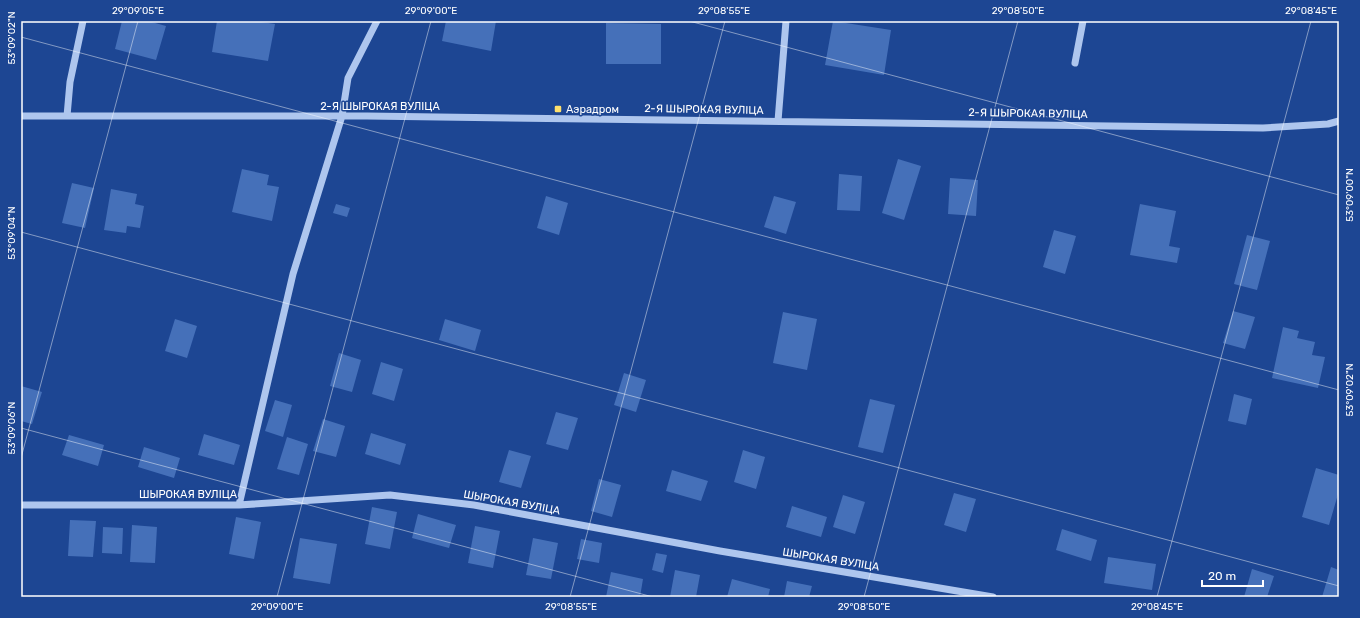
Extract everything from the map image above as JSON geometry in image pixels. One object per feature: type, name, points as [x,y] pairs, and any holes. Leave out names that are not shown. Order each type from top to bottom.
[{"type":"street","points":[[67,116],[70,82],[83,21]]},
{"type":"street","points":[[239,505],[293,274],[342,116],[348,78],[377,21]]},
{"type":"street","points":[[778,121],[786,21]]},
{"type":"street","points":[[1075,63],[1082,21]]},
{"type":"street","name":"2-Я ШЫРОКАЯ ВУЛІЦА","points":[[21,116],[342,116],[1264,128],[1328,124],[1339,121]]},
{"type":"street","name":"ШЫРОКАЯ ВУЛІЦА","points":[[21,505],[239,505],[390,495],[451,503],[720,552],[993,597]]},
{"type":"building","points":[[122,21],[148,21],[166,26],[156,60],[115,49]]},
{"type":"building","points":[[217,21],[255,21],[275,24],[268,61],[212,52]]},
{"type":"building","points":[[446,21],[496,21],[491,51],[442,41]]},
{"type":"building","points":[[833,21],[891,30],[884,75],[825,65]]},
{"type":"building","points":[[606,23],[661,24],[661,64],[606,64]]},
{"type":"building","points":[[898,159],[921,166],[904,220],[882,213]]},
{"type":"building","points":[[242,169],[269,175],[267,185],[279,187],[272,221],[232,212]]},
{"type":"building","points":[[839,174],[862,176],[860,211],[837,210]]},
{"type":"building","points":[[950,178],[978,180],[976,216],[948,214]]},
{"type":"building","points":[[72,183],[94,188],[85,228],[62,223]]},
{"type":"building","points":[[111,189],[137,194],[135,204],[144,206],[140,228],[127,226],[126,233],[104,230]]},
{"type":"building","points":[[546,196],[568,203],[559,235],[537,228]]},
{"type":"building","points":[[774,196],[796,202],[786,234],[764,227]]},
{"type":"building","points":[[336,204],[350,208],[347,217],[333,213]]},
{"type":"building","points":[[1140,204],[1176,211],[1169,246],[1180,248],[1177,263],[1130,255]]},
{"type":"building","points":[[1054,230],[1076,236],[1065,274],[1043,267]]},
{"type":"building","points":[[1247,235],[1270,241],[1257,290],[1234,284]]},
{"type":"building","points":[[1233,311],[1255,317],[1245,349],[1223,343]]},
{"type":"building","points":[[783,312],[817,319],[807,370],[773,363]]},
{"type":"building","points":[[175,319],[197,326],[187,358],[165,351]]},
{"type":"building","points":[[445,319],[481,330],[475,351],[439,340]]},
{"type":"building","points":[[1283,327],[1299,331],[1297,338],[1315,342],[1312,355],[1325,357],[1318,388],[1272,378]]},
{"type":"building","points":[[339,353],[361,360],[352,392],[330,386]]},
{"type":"building","points":[[381,362],[403,369],[394,401],[372,394]]},
{"type":"building","points":[[624,373],[646,380],[636,412],[614,405]]},
{"type":"building","points":[[21,386],[42,392],[32,424],[21,421]]},
{"type":"building","points":[[1234,394],[1252,399],[1246,425],[1228,421]]},
{"type":"building","points":[[870,399],[895,405],[883,453],[858,447]]},
{"type":"building","points":[[275,400],[292,405],[283,437],[265,431]]},
{"type":"building","points":[[556,412],[578,418],[568,450],[546,444]]},
{"type":"building","points":[[323,419],[345,426],[336,457],[313,451]]},
{"type":"building","points":[[371,433],[406,444],[400,465],[365,454]]},
{"type":"building","points":[[204,434],[240,445],[234,465],[198,455]]},
{"type":"building","points":[[69,435],[104,445],[98,466],[62,455]]},
{"type":"building","points":[[287,437],[308,444],[299,475],[277,469]]},
{"type":"building","points":[[144,447],[180,458],[174,478],[138,467]]},
{"type":"building","points":[[509,450],[531,456],[521,488],[499,482]]},
{"type":"building","points":[[743,450],[765,457],[756,489],[734,482]]},
{"type":"building","points":[[1316,468],[1339,475],[1339,491],[1329,525],[1302,517]]},
{"type":"building","points":[[672,470],[708,481],[701,501],[666,491]]},
{"type":"building","points":[[599,479],[621,485],[612,517],[591,511]]},
{"type":"building","points":[[954,493],[976,499],[966,532],[944,525]]},
{"type":"building","points":[[843,495],[865,502],[855,534],[833,527]]},
{"type":"building","points":[[792,506],[827,517],[821,537],[786,527]]},
{"type":"building","points":[[372,507],[397,512],[390,549],[365,544]]},
{"type":"building","points":[[418,514],[456,525],[449,548],[412,538]]},
{"type":"building","points":[[236,517],[261,522],[254,559],[229,554]]},
{"type":"building","points":[[70,520],[96,521],[93,557],[68,556]]},
{"type":"building","points":[[132,525],[157,527],[155,563],[130,562]]},
{"type":"building","points":[[475,526],[500,531],[493,568],[468,563]]},
{"type":"building","points":[[103,527],[123,528],[122,554],[102,553]]},
{"type":"building","points":[[1062,529],[1097,540],[1091,561],[1056,550]]},
{"type":"building","points":[[300,538],[337,544],[330,584],[293,578]]},
{"type":"building","points":[[533,538],[558,543],[551,579],[526,575]]},
{"type":"building","points":[[581,539],[602,543],[599,563],[577,559]]},
{"type":"building","points":[[656,553],[667,555],[663,573],[652,570]]},
{"type":"building","points":[[1108,557],[1156,564],[1152,590],[1104,583]]},
{"type":"building","points":[[1331,567],[1339,570],[1339,597],[1322,597]]},
{"type":"building","points":[[1252,569],[1274,576],[1267,597],[1244,597]]},
{"type":"building","points":[[675,570],[700,575],[696,597],[670,597]]},
{"type":"building","points":[[611,572],[643,579],[640,597],[606,597]]},
{"type":"building","points":[[732,579],[770,589],[768,597],[727,597]]},
{"type":"building","points":[[787,581],[812,586],[809,597],[784,597]]},
{"type":"place","name":"Аэрадром","points":[[558,109]]}]
